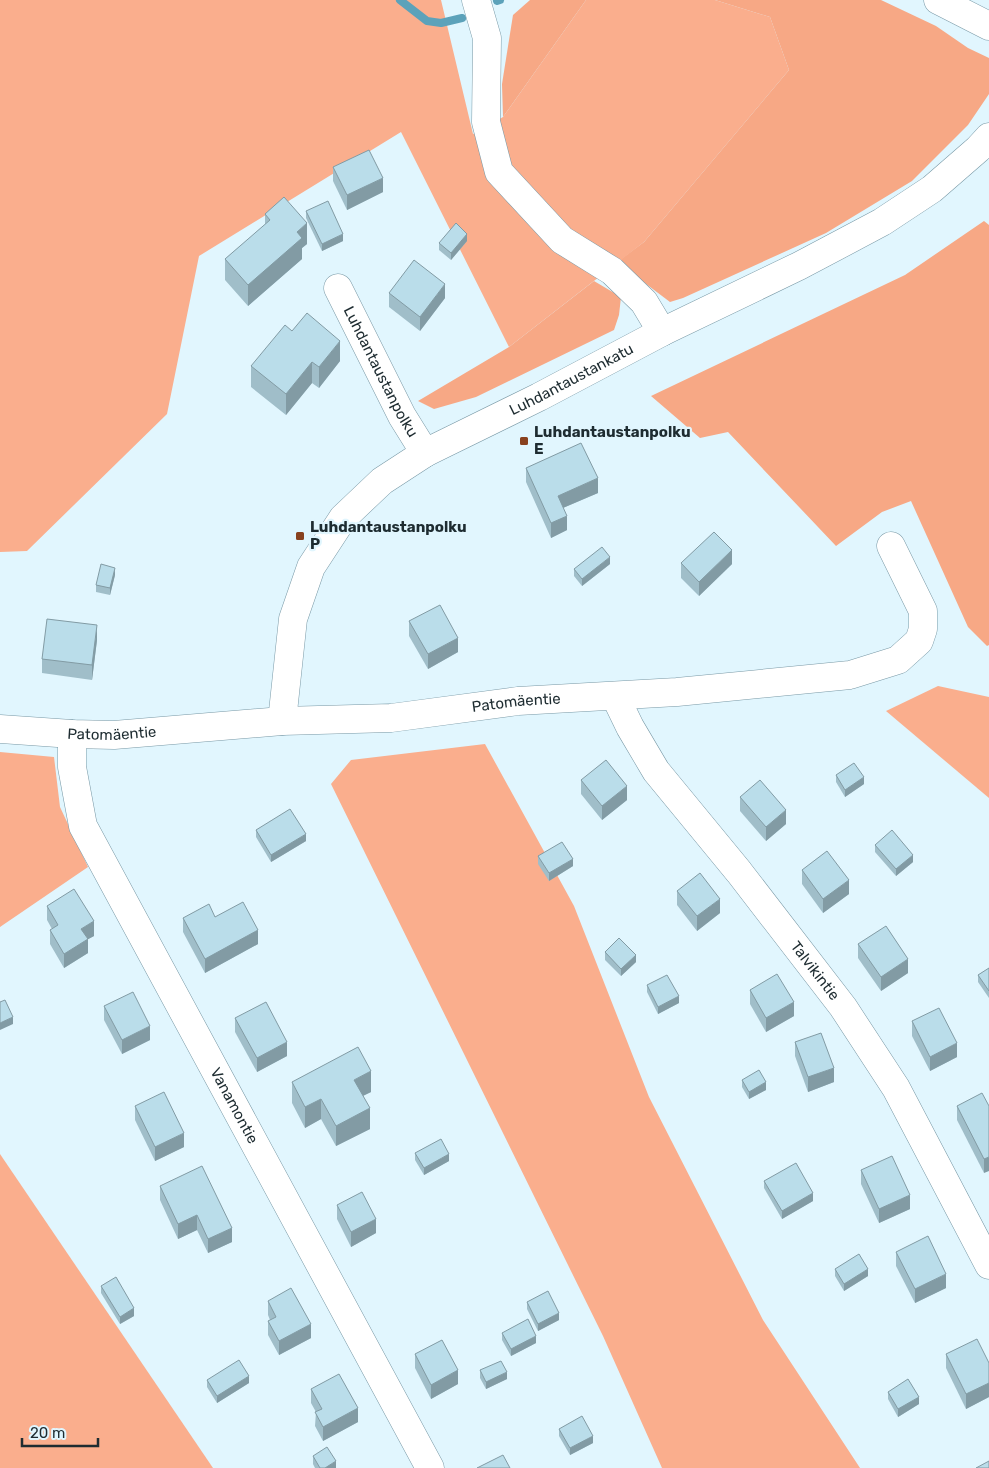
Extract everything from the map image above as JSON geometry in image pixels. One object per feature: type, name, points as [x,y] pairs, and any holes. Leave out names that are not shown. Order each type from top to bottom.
[{"type":"main road","points":[[476,0],[487,38],[486,122],[499,172],[562,240],[612,271],[644,302],[662,332]]},
{"type":"main road","points":[[938,0],[989,26]]},
{"type":"main road","name":"Luhdantaustankatu","points":[[282,721],[292,619],[311,567],[343,518],[382,481],[425,453],[538,397],[662,332],[799,266],[882,222],[932,189],[978,149],[989,136]]},
{"type":"main road","name":"Luhdantaustanpolku","points":[[338,288],[402,416],[425,453]]},
{"type":"main road","name":"Patomäentie","points":[[0,729],[114,735],[282,721],[391,718],[518,701],[677,692],[850,675],[898,660],[919,641],[923,629],[923,611],[891,546]]},
{"type":"main road","name":"Talvikintie","points":[[615,696],[630,727],[656,771],[739,872],[842,1007],[896,1088],[989,1265]]},
{"type":"main road","name":"Vanamontie","points":[[72,734],[72,767],[83,826],[430,1468]]},
{"type":"shaded area","points":[[0,0],[441,0],[473,134],[503,117],[586,0],[715,0],[770,17],[789,70],[644,242],[509,347],[401,132],[199,256],[167,414],[27,551],[0,552]]},
{"type":"shaded area","points":[[530,0],[586,0],[503,117],[502,84],[513,15]]},
{"type":"shaded area","points":[[715,0],[881,0],[936,26],[968,48],[989,58],[989,94],[968,125],[912,181],[826,233],[683,298],[670,302],[617,262],[644,242],[789,70],[770,17]]},
{"type":"shaded area","points":[[984,221],[989,225],[989,645],[987,646],[968,627],[911,501],[882,512],[836,546],[728,432],[700,438],[651,396],[905,275]]},
{"type":"shaded area","points":[[594,281],[621,297],[619,315],[614,330],[476,397],[434,409],[418,401],[509,347]]},
{"type":"shaded area","points":[[938,686],[989,697],[989,798],[886,711]]},
{"type":"shaded area","points":[[485,744],[574,906],[649,1097],[763,1320],[860,1468],[662,1468],[603,1336],[331,784],[351,760]]},
{"type":"shaded area","points":[[0,752],[54,757],[60,807],[88,867],[0,927]]},
{"type":"shaded area","points":[[0,1154],[213,1468],[0,1468]]},
{"type":"building","points":[[369,150],[383,178],[347,195],[333,167]]},
{"type":"building","points":[[284,197],[307,223],[297,232],[302,238],[248,285],[225,259],[270,220],[265,214]]},
{"type":"building","points":[[328,201],[343,234],[322,244],[306,211]]},
{"type":"building","points":[[456,223],[467,234],[451,253],[439,243]]},
{"type":"building","points":[[414,260],[445,284],[420,317],[389,293]]},
{"type":"building","points":[[307,313],[340,341],[319,367],[312,362],[286,394],[251,366],[285,325],[292,331]]},
{"type":"building","points":[[581,443],[598,478],[558,496],[567,516],[551,523],[526,468]]},
{"type":"building","points":[[714,532],[732,550],[699,582],[681,563]]},
{"type":"building","points":[[602,547],[610,557],[582,579],[574,569]]},
{"type":"building","points":[[101,564],[115,568],[110,588],[96,585]]},
{"type":"building","points":[[440,605],[458,638],[428,654],[409,621]]},
{"type":"building","points":[[47,619],[97,625],[92,665],[42,659]]},
{"type":"building","points":[[606,760],[627,786],[602,806],[581,780]]},
{"type":"building","points":[[854,763],[864,777],[845,790],[836,775]]},
{"type":"building","points":[[760,780],[786,810],[766,827],[740,797]]},
{"type":"building","points":[[290,809],[306,834],[271,855],[256,830]]},
{"type":"building","points":[[892,830],[913,855],[896,869],[875,845]]},
{"type":"building","points":[[562,842],[573,859],[549,873],[538,856]]},
{"type":"building","points":[[827,851],[849,880],[823,899],[802,870]]},
{"type":"building","points":[[700,873],[720,899],[697,916],[677,891]]},
{"type":"building","points":[[74,889],[94,921],[81,929],[88,939],[64,954],[50,930],[58,925],[47,906]]},
{"type":"building","points":[[243,902],[258,930],[205,959],[183,918],[209,904],[215,917]]},
{"type":"building","points":[[886,926],[908,959],[881,977],[858,944]]},
{"type":"building","points":[[619,938],[636,955],[621,969],[605,952]]},
{"type":"building","points":[[989,968],[989,991],[978,975]]},
{"type":"building","points":[[777,974],[794,1002],[766,1018],[750,990]]},
{"type":"building","points":[[667,975],[679,996],[658,1007],[647,985]]},
{"type":"building","points":[[133,992],[150,1026],[122,1040],[104,1006]]},
{"type":"building","points":[[5,1000],[13,1017],[0,1023],[0,1002]]},
{"type":"building","points":[[266,1002],[287,1042],[257,1058],[235,1018]]},
{"type":"building","points":[[939,1008],[957,1043],[930,1057],[912,1021]]},
{"type":"building","points":[[821,1033],[834,1068],[808,1077],[795,1042]]},
{"type":"building","points":[[358,1047],[371,1071],[354,1080],[370,1108],[336,1126],[321,1099],[305,1107],[292,1082]]},
{"type":"building","points":[[759,1070],[766,1082],[749,1092],[742,1080]]},
{"type":"building","points":[[164,1092],[184,1133],[155,1147],[135,1106]]},
{"type":"building","points":[[982,1093],[989,1106],[989,1157],[984,1159],[957,1106]]},
{"type":"building","points":[[441,1139],[449,1154],[424,1168],[415,1153]]},
{"type":"building","points":[[892,1156],[910,1195],[879,1209],[861,1170]]},
{"type":"building","points":[[796,1163],[813,1193],[782,1211],[764,1181]]},
{"type":"building","points":[[202,1166],[232,1228],[208,1239],[197,1215],[178,1224],[160,1186]]},
{"type":"building","points":[[362,1192],[376,1219],[351,1232],[337,1205]]},
{"type":"building","points":[[928,1236],[946,1274],[915,1289],[896,1252]]},
{"type":"building","points":[[859,1254],[868,1269],[844,1284],[835,1269]]},
{"type":"building","points":[[116,1277],[134,1308],[120,1317],[101,1286]]},
{"type":"building","points":[[291,1288],[311,1324],[279,1341],[268,1321],[276,1317],[268,1301]]},
{"type":"building","points":[[548,1291],[559,1313],[538,1324],[527,1302]]},
{"type":"building","points":[[528,1319],[536,1336],[511,1349],[502,1333]]},
{"type":"building","points":[[977,1339],[989,1363],[989,1383],[966,1394],[946,1354]]},
{"type":"building","points":[[442,1340],[458,1370],[431,1385],[415,1354]]},
{"type":"building","points":[[239,1360],[249,1376],[217,1396],[207,1380]]},
{"type":"building","points":[[501,1361],[507,1372],[486,1382],[480,1370]]},
{"type":"building","points":[[339,1374],[358,1408],[323,1427],[315,1412],[322,1409],[311,1389]]},
{"type":"building","points":[[908,1379],[919,1397],[898,1409],[888,1392]]},
{"type":"building","points":[[582,1416],[593,1436],[570,1448],[559,1429]]},
{"type":"building","points":[[327,1447],[336,1461],[325,1468],[320,1468],[313,1456]]},
{"type":"building","points":[[503,1455],[510,1468],[477,1468]]},
{"type":"building","points":[[989,1461],[989,1468],[976,1468]]},
{"type":"waterway","points":[[400,0],[427,21],[441,23],[462,18]]},
{"type":"place","name":"Luhdantaustanpolku E","points":[[524,441]]},
{"type":"place","name":"Luhdantaustanpolku P","points":[[300,536]]}]
